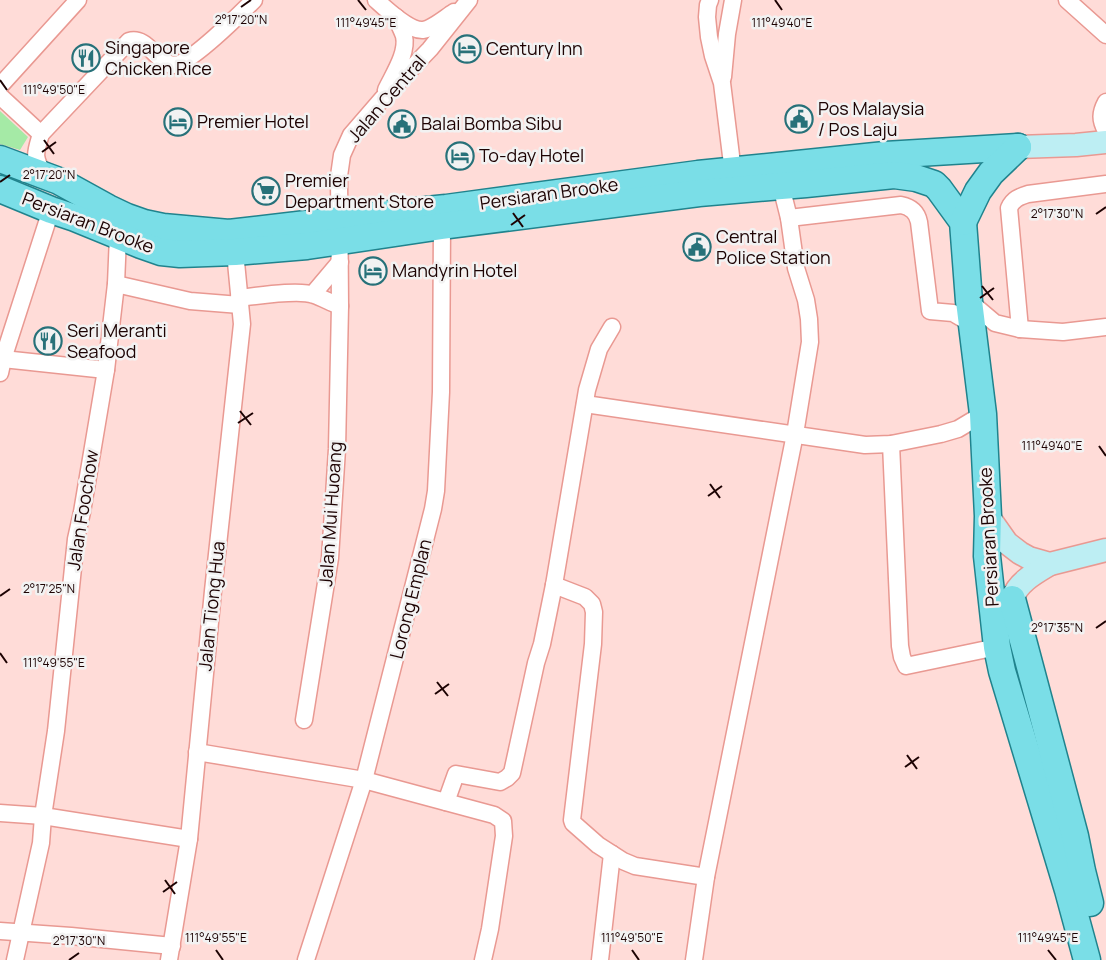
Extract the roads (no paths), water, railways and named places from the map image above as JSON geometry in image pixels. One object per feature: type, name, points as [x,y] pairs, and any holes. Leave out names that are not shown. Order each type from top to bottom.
[{"type":"main road","name":"Persiaran Brooke","points":[[0,189],[162,252],[180,254],[234,252],[340,244],[442,226],[699,193],[734,180],[885,155],[1018,147]]},
{"type":"main road","points":[[963,222],[978,192],[991,173],[1018,147]]},
{"type":"main road","name":"Persiaran Brooke","points":[[0,159],[59,181],[80,194],[127,217],[144,223],[163,227],[340,244]]},
{"type":"main road","name":"Persiaran Brooke","points":[[340,244],[350,218],[446,208],[698,174],[781,186],[894,176],[916,178],[934,184],[963,222],[983,414],[988,516],[986,556],[997,647],[1002,671],[1068,890],[1087,960]]},
{"type":"main road","name":"Persiaran Brooke","points":[[1012,599],[1106,960]]},
{"type":"street","points":[[0,86],[78,0]]},
{"type":"street","points":[[44,175],[35,155],[41,134],[129,41],[134,39],[140,41],[161,59],[176,66],[200,50],[254,0]]},
{"type":"street","points":[[376,0],[396,17],[414,28],[423,30],[430,28],[468,1]]},
{"type":"street","points":[[710,0],[707,17],[709,37],[722,82],[734,180]]},
{"type":"street","points":[[722,82],[733,0]]},
{"type":"street","points":[[1067,0],[1106,35]]},
{"type":"street","name":"Jalan Central","points":[[340,306],[339,176],[342,155],[351,135],[382,98],[430,49],[468,1]]},
{"type":"street","points":[[382,98],[401,59],[404,48],[404,37],[396,17]]},
{"type":"street","points":[[0,96],[41,134]]},
{"type":"street","points":[[1106,102],[1101,116],[1106,131]]},
{"type":"street","points":[[1018,147],[1066,146],[1106,142]]},
{"type":"street","points":[[1020,328],[1009,208],[1011,202],[1028,194],[1106,184]]},
{"type":"street","points":[[694,960],[706,876],[796,434],[810,342],[806,300],[796,268],[789,218],[781,186]]},
{"type":"street","points":[[789,218],[901,205],[907,206],[915,211],[918,217],[930,311],[953,314],[971,313],[1020,328],[1064,332],[1106,328]]},
{"type":"street","points":[[52,210],[2,366],[106,370]]},
{"type":"street","name":"Lorong Emplan","points":[[306,960],[364,780],[428,533],[436,491],[441,392],[442,226]]},
{"type":"street","name":"Jalan Foochow","points":[[15,960],[41,843],[43,816],[56,731],[76,539],[106,370],[116,284],[118,236]]},
{"type":"street","points":[[313,294],[340,244]]},
{"type":"street","name":"Jalan Tiong Hua","points":[[170,953],[189,839],[213,591],[242,324],[234,252]]},
{"type":"street","points":[[116,284],[190,301],[240,302],[279,294],[304,293],[313,294],[340,306]]},
{"type":"street","name":"Jalan Mui Huoang","points":[[304,720],[330,558],[337,449],[340,306]]},
{"type":"street","points":[[446,802],[456,774],[500,782],[512,773],[554,585],[591,375],[599,349],[612,327]]},
{"type":"street","points":[[585,404],[865,445],[891,444],[941,434],[958,429],[983,414]]},
{"type":"street","points":[[891,444],[900,646],[906,666],[997,647]]},
{"type":"street","points":[[988,516],[1007,544],[1029,558],[1050,564]]},
{"type":"street","points":[[1012,599],[1014,592],[1023,582],[1050,564],[1106,550]]},
{"type":"street","points":[[554,585],[585,597],[592,604],[594,612],[593,644],[572,820],[576,826],[598,845],[623,861],[635,866],[706,876]]},
{"type":"street","points":[[197,752],[364,780],[494,815],[504,821],[504,836],[490,928],[483,960]]},
{"type":"street","points":[[0,813],[43,816],[189,839]]},
{"type":"street","points":[[600,960],[612,854]]},
{"type":"street","points":[[0,930],[71,936],[170,953]]},
{"type":"place","name":"Century Inn","points":[[467,49]]},
{"type":"place","name":"Singapore Chicken Rice","points":[[86,58]]},
{"type":"place","name":"Pos Malaysia / Pos Laju","points":[[799,119]]},
{"type":"place","name":"Premier Hotel","points":[[178,122]]},
{"type":"place","name":"Balai Bomba Sibu","points":[[402,124]]},
{"type":"place","name":"To-day Hotel","points":[[460,156]]},
{"type":"place","name":"Premier Department Store","points":[[266,191]]},
{"type":"place","name":"Central Police Station","points":[[697,247]]},
{"type":"place","name":"Mandyrin Hotel","points":[[373,271]]},
{"type":"place","name":"Seri Meranti Seafood","points":[[48,341]]}]
